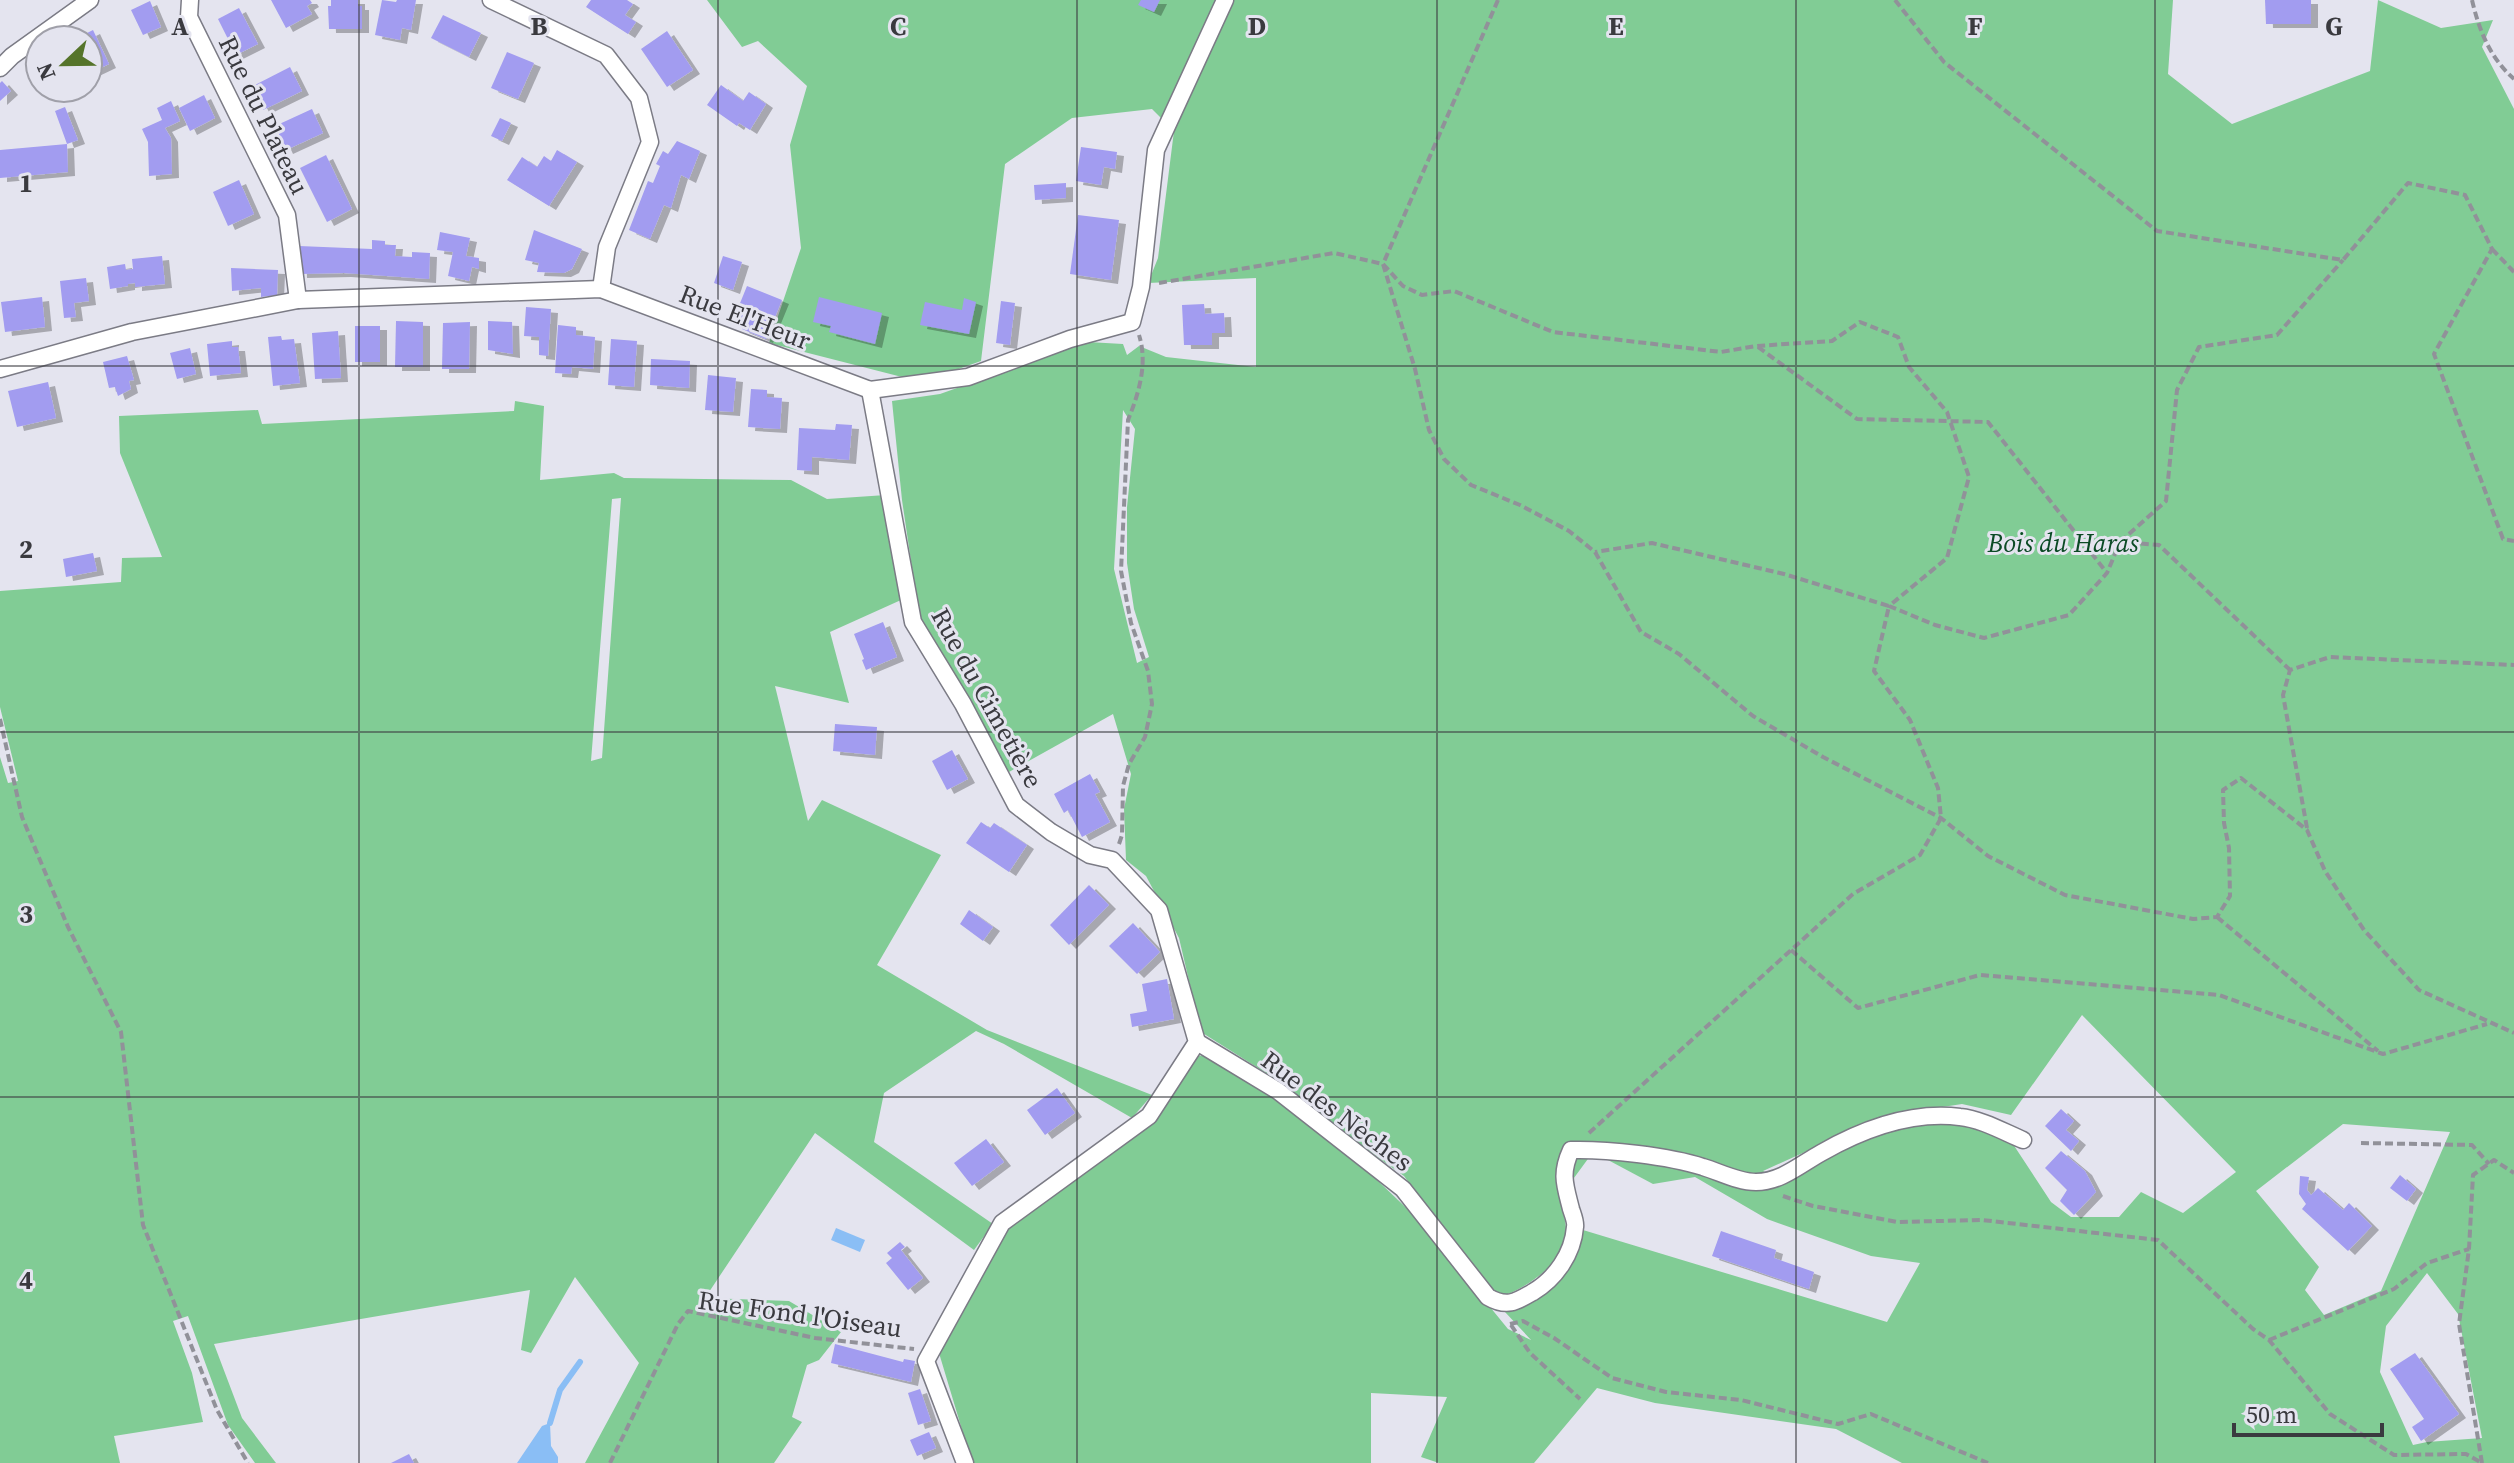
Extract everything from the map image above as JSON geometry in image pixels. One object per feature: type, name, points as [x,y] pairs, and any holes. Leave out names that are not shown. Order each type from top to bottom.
[{"type":"street","points":[[0,68],[90,0]]},
{"type":"street","name":"Rue du Plateau","points":[[190,0],[189,17],[287,215],[298,300]]},
{"type":"street","points":[[491,0],[606,55],[639,98],[650,142],[607,247],[601,289]]},
{"type":"street","points":[[1132,322],[1141,287],[1156,150],[1225,0]]},
{"type":"street","name":"Rue El'Heur","points":[[0,369],[132,332],[298,300],[601,289],[870,390],[968,377],[1070,339],[1132,322]]},
{"type":"street","name":"Rue du Cimetière","points":[[870,390],[913,622],[963,704],[1016,805],[1081,850],[1112,860],[1159,910],[1197,1042]]},
{"type":"street","points":[[965,1463],[926,1361],[1002,1223],[1149,1116],[1197,1042]]},
{"type":"street","name":"Rue des Nèches","points":[[1197,1042],[1278,1091],[1403,1189],[1488,1297],[1501,1304]]},
{"type":"street","points":[[1501,1304],[1513,1304],[1549,1282],[1564,1261],[1575,1226],[1564,1179],[1564,1166],[1571,1150],[1600,1151],[1687,1164],[1756,1182],[1781,1177],[1867,1130],[1913,1117],[1962,1117],[2023,1140]]},
{"type":"path","points":[[1498,0],[1383,264],[1408,342],[1429,430],[1444,459],[1471,485],[1520,505],[1569,531],[1595,552],[1641,632],[1679,654],[1753,716],[1823,757],[1941,818],[1988,856],[2065,895],[2193,919],[2217,917],[2383,1054]]},
{"type":"path","points":[[1895,0],[1944,62],[2157,231],[2343,260]]},
{"type":"path","points":[[2472,0],[2478,29],[2502,69],[2514,79]]},
{"type":"path","points":[[1595,552],[1652,543],[1784,574],[1889,606],[1935,625],[1984,638],[2069,615],[2107,573],[2120,542],[2166,501],[2177,390],[2199,347],[2277,335],[2408,183],[2465,195],[2492,249],[2514,272]]},
{"type":"path","points":[[2492,249],[2434,354],[2503,539],[2514,541]]},
{"type":"path","points":[[1141,287],[1334,253],[1383,264],[1403,286],[1422,295],[1454,291],[1553,332],[1721,352],[1756,346],[1832,341],[1860,322],[1898,337],[1909,367],[1947,412],[1969,477],[1947,558],[1889,606],[1874,671],[1910,720],[1938,788],[1941,818],[1920,855],[1853,894],[1571,1150]]},
{"type":"path","points":[[1112,860],[1122,835],[1121,805],[1129,764],[1145,737],[1152,704],[1148,671],[1131,623],[1121,571],[1128,420],[1138,397],[1142,373],[1140,337],[1132,322]]},
{"type":"path","points":[[1756,346],[1857,419],[1988,422],[2107,573]]},
{"type":"path","points":[[2120,542],[2159,545],[2290,670]]},
{"type":"path","points":[[2290,670],[2330,657],[2514,665]]},
{"type":"path","points":[[2290,670],[2283,695],[2307,830],[2325,871],[2364,930],[2419,990],[2514,1033]]},
{"type":"path","points":[[0,719],[22,817],[68,927],[121,1032],[143,1225],[217,1410],[248,1463]]},
{"type":"path","points":[[2217,917],[2230,896],[2223,790],[2241,778],[2307,830]]},
{"type":"path","points":[[1791,950],[1858,1008],[1980,975],[2219,995],[2383,1054],[2490,1023]]},
{"type":"path","points":[[2361,1143],[2472,1145],[2489,1164]]},
{"type":"path","points":[[2482,1463],[2459,1324],[2469,1249],[2473,1175],[2494,1160],[2514,1173]]},
{"type":"path","points":[[1756,1182],[1770,1191],[1813,1206],[1897,1222],[1982,1220],[2158,1240],[2253,1329],[2269,1340],[2330,1414],[2394,1455],[2466,1454],[2482,1463]]},
{"type":"path","points":[[2269,1340],[2394,1289],[2427,1263],[2469,1249]]},
{"type":"path","points":[[1501,1304],[1510,1324],[1530,1353],[1580,1399]]},
{"type":"path","name":"Rue Fond l'Oiseau","points":[[610,1463],[678,1324],[688,1311],[815,1338],[932,1351]]},
{"type":"path","points":[[1510,1324],[1523,1321],[1554,1338],[1612,1378],[1666,1392],[1741,1400],[1838,1424],[1871,1414],[1988,1463]]},
{"type":"green space","name":"Bois du Haras","points":[[707,0],[2173,0],[2168,74],[2232,124],[2370,71],[2378,0],[2441,28],[2493,20],[2482,47],[2514,109],[2514,1463],[1902,1463],[1836,1429],[1655,1403],[1597,1388],[1534,1463],[1439,1463],[1421,1457],[1447,1397],[1371,1393],[1371,1463],[972,1463],[939,1353],[1006,1226],[1149,1120],[1193,1055],[1211,1057],[1256,1081],[1356,1160],[1419,1220],[1508,1329],[1531,1340],[1505,1312],[1555,1282],[1576,1256],[1583,1230],[1887,1322],[1920,1263],[1871,1256],[1767,1219],[1695,1177],[1653,1184],[1593,1152],[1560,1197],[1566,1235],[1558,1256],[1542,1274],[1501,1297],[1490,1292],[1404,1176],[1282,1083],[1201,1032],[1179,938],[1146,876],[1126,860],[1124,809],[1131,774],[1113,714],[1009,772],[920,622],[902,500],[892,401],[940,394],[1088,342],[1123,344],[1127,355],[1139,346],[1166,357],[1256,367],[1256,278],[1148,283],[1158,258],[1174,131],[1152,109],[1072,118],[1005,164],[981,361],[933,378],[902,377],[769,343],[801,248],[790,145],[807,86],[758,41],[742,47]],"holes":[[[1123,410],[1135,429],[1127,507],[1127,563],[1134,609],[1149,657],[1137,663],[1114,569]],[[2082,1015],[2236,1172],[2183,1213],[2141,1192],[2119,1217],[2071,1217],[2051,1202],[2009,1138],[1968,1122],[1921,1120],[1870,1133],[1782,1181],[1763,1171],[1884,1116],[1962,1104],[2011,1115]],[[2343,1124],[2450,1132],[2381,1291],[2324,1315],[2305,1290],[2319,1267],[2256,1191]],[[2427,1273],[2458,1314],[2482,1438],[2413,1445],[2380,1372],[2386,1326]]]},
{"type":"green space","points":[[515,401],[544,406],[540,480],[614,473],[624,478],[791,480],[827,499],[886,495],[901,600],[830,632],[849,703],[775,686],[808,821],[822,800],[941,855],[877,965],[987,1030],[1152,1095],[1132,1118],[976,1031],[884,1093],[874,1142],[993,1224],[974,1250],[815,1133],[705,1298],[789,1301],[841,1332],[819,1360],[807,1365],[792,1417],[802,1422],[774,1463],[585,1463],[639,1363],[575,1277],[531,1353],[521,1350],[530,1290],[214,1344],[242,1418],[276,1463],[255,1463],[228,1425],[188,1316],[173,1321],[192,1373],[203,1422],[114,1436],[120,1463],[0,1463],[0,757],[8,783],[18,781],[0,707],[0,591],[121,582],[122,558],[162,557],[120,453],[119,416],[258,410],[262,424],[514,411]],"holes":[[[621,498],[602,758],[591,761],[612,499]]]},
{"type":"water","points":[[836,1228],[865,1240],[860,1252],[831,1240]]},
{"type":"water","points":[[550,1423],[551,1446],[558,1463],[517,1463],[542,1426]]},
{"type":"building","points":[[271,0],[310,0],[312,3],[307,6],[312,14],[286,28]]},
{"type":"building","points":[[331,0],[358,0],[358,6],[362,6],[362,29],[329,29],[328,6],[331,6]]},
{"type":"building","points":[[382,0],[416,0],[411,30],[402,28],[400,40],[375,35]]},
{"type":"building","points":[[591,0],[627,0],[633,4],[625,15],[636,22],[628,34],[586,7]]},
{"type":"building","points":[[1141,0],[1160,0],[1154,12],[1138,5]]},
{"type":"building","points":[[2265,0],[2311,0],[2311,24],[2266,24]]},
{"type":"building","points":[[150,1],[161,27],[143,35],[131,10]]},
{"type":"building","points":[[239,8],[258,44],[236,55],[218,19]]},
{"type":"building","points":[[443,15],[481,33],[469,57],[431,38]]},
{"type":"building","points":[[667,31],[693,70],[667,87],[641,49]]},
{"type":"building","points":[[507,52],[534,63],[518,99],[491,88]]},
{"type":"building","points":[[290,67],[302,91],[263,110],[251,87]]},
{"type":"building","points":[[2,81],[11,91],[0,101],[0,83]]},
{"type":"building","points":[[721,85],[743,101],[749,92],[766,104],[750,130],[739,123],[737,126],[707,105]]},
{"type":"building","points":[[204,95],[215,118],[190,131],[179,108]]},
{"type":"building","points":[[171,101],[180,121],[165,128],[171,138],[172,174],[149,176],[148,142],[142,129],[162,120],[157,108]]},
{"type":"building","points":[[65,107],[78,140],[67,144],[55,111]]},
{"type":"building","points":[[312,109],[323,133],[286,150],[275,126]]},
{"type":"building","points":[[500,118],[511,123],[502,141],[491,136]]},
{"type":"building","points":[[677,141],[700,151],[689,179],[681,175],[671,208],[664,205],[650,239],[629,230],[648,181],[653,183],[660,166],[656,164],[663,151],[668,154]]},
{"type":"building","points":[[67,144],[68,172],[0,178],[0,150]]},
{"type":"building","points":[[1081,147],[1117,152],[1115,169],[1104,167],[1101,185],[1076,181]]},
{"type":"building","points":[[557,150],[577,162],[549,206],[507,180],[522,157],[537,167],[544,156],[551,161]]},
{"type":"building","points":[[326,155],[352,209],[327,222],[300,168]]},
{"type":"building","points":[[239,180],[254,214],[228,226],[213,192]]},
{"type":"building","points":[[1066,183],[1066,198],[1035,200],[1034,185]]},
{"type":"building","points":[[1078,215],[1119,220],[1111,280],[1070,274]]},
{"type":"building","points":[[534,230],[582,249],[572,269],[564,273],[537,272],[539,263],[525,260]]},
{"type":"building","points":[[440,232],[470,238],[466,256],[479,258],[479,269],[472,267],[469,281],[448,276],[453,252],[437,250]]},
{"type":"building","points":[[372,240],[396,245],[395,256],[412,257],[412,252],[430,253],[429,279],[344,273],[300,274],[299,246],[372,249]]},
{"type":"building","points":[[162,256],[165,284],[135,287],[135,283],[110,289],[107,267],[125,264],[126,270],[133,269],[132,259]]},
{"type":"building","points":[[723,256],[742,262],[733,290],[714,283]]},
{"type":"building","points":[[231,268],[278,270],[277,295],[261,297],[261,288],[232,291]]},
{"type":"building","points":[[86,278],[89,301],[74,303],[76,317],[64,318],[60,281]]},
{"type":"building","points":[[747,286],[782,300],[766,339],[742,329],[744,322],[734,318]]},
{"type":"building","points":[[42,297],[45,327],[5,332],[1,302]]},
{"type":"building","points":[[819,297],[882,313],[875,344],[829,332],[831,326],[813,322]]},
{"type":"building","points":[[964,298],[976,302],[969,334],[920,325],[925,302],[962,310]]},
{"type":"building","points":[[1001,301],[1015,303],[1010,345],[996,343]]},
{"type":"building","points":[[1204,304],[1205,314],[1224,313],[1225,333],[1212,333],[1212,345],[1184,345],[1182,305]]},
{"type":"building","points":[[526,307],[551,309],[548,356],[539,355],[539,337],[524,336]]},
{"type":"building","points":[[396,321],[423,322],[423,367],[395,367]]},
{"type":"building","points":[[488,321],[512,322],[513,354],[488,350]]},
{"type":"building","points":[[470,322],[469,369],[442,369],[443,323]]},
{"type":"building","points":[[558,325],[576,327],[576,335],[595,337],[593,369],[572,367],[571,374],[555,373]]},
{"type":"building","points":[[355,326],[380,326],[380,362],[355,362]]},
{"type":"building","points":[[338,331],[341,378],[315,379],[312,333]]},
{"type":"building","points":[[281,336],[282,340],[294,339],[300,383],[273,386],[268,337]]},
{"type":"building","points":[[611,339],[637,341],[634,387],[608,385]]},
{"type":"building","points":[[232,341],[232,347],[238,347],[241,373],[210,376],[207,344]]},
{"type":"building","points":[[190,348],[196,374],[177,379],[170,353]]},
{"type":"building","points":[[127,356],[134,380],[129,381],[131,389],[118,396],[115,387],[109,388],[103,362]]},
{"type":"building","points":[[651,359],[690,361],[689,388],[650,385]]},
{"type":"building","points":[[708,375],[736,378],[733,412],[705,410]]},
{"type":"building","points":[[48,382],[56,418],[17,427],[8,391]]},
{"type":"building","points":[[751,389],[767,390],[767,397],[782,398],[780,429],[748,427]]},
{"type":"building","points":[[836,424],[852,425],[849,460],[812,457],[812,471],[797,470],[799,428],[835,430]]},
{"type":"building","points":[[93,553],[97,571],[66,577],[63,559]]},
{"type":"building","points":[[883,622],[897,657],[866,670],[854,634]]},
{"type":"building","points":[[835,724],[877,727],[875,755],[833,751]]},
{"type":"building","points":[[952,750],[968,779],[947,790],[932,761]]},
{"type":"building","points":[[1090,774],[1100,792],[1095,794],[1110,822],[1082,837],[1068,810],[1064,813],[1054,794]]},
{"type":"building","points":[[981,822],[990,828],[994,823],[1027,845],[1009,872],[966,843]]},
{"type":"building","points":[[1089,885],[1109,905],[1069,945],[1050,925]]},
{"type":"building","points":[[969,910],[993,927],[983,941],[960,924]]},
{"type":"building","points":[[1133,923],[1160,952],[1137,974],[1109,946]]},
{"type":"building","points":[[1167,979],[1174,1019],[1132,1027],[1130,1014],[1147,1011],[1142,984]]},
{"type":"building","points":[[1057,1088],[1075,1113],[1045,1135],[1027,1110]]},
{"type":"building","points":[[2061,1109],[2074,1121],[2066,1130],[2079,1141],[2071,1151],[2045,1126]]},
{"type":"building","points":[[986,1139],[1004,1162],[972,1186],[954,1163]]},
{"type":"building","points":[[2061,1151],[2085,1171],[2096,1192],[2074,1215],[2060,1201],[2067,1190],[2045,1168]]},
{"type":"building","points":[[2400,1175],[2416,1189],[2407,1201],[2390,1188]]},
{"type":"building","points":[[2300,1176],[2309,1177],[2307,1190],[2311,1195],[2318,1188],[2343,1210],[2349,1203],[2372,1226],[2348,1251],[2302,1209],[2306,1204],[2299,1194]]},
{"type":"building","points":[[1721,1231],[1776,1250],[1774,1258],[1814,1272],[1809,1289],[1712,1256]]},
{"type":"building","points":[[900,1242],[905,1247],[901,1250],[923,1278],[908,1290],[886,1263],[892,1258],[887,1253]]},
{"type":"building","points":[[835,1344],[903,1362],[904,1359],[915,1361],[911,1382],[831,1363]]},
{"type":"building","points":[[2415,1353],[2459,1414],[2421,1441],[2412,1427],[2424,1419],[2390,1369]]},
{"type":"building","points":[[920,1389],[931,1421],[918,1425],[908,1393]]},
{"type":"building","points":[[929,1432],[936,1448],[917,1456],[910,1440]]},
{"type":"building","points":[[409,1454],[414,1463],[391,1463]]},
{"type":"waterway","points":[[550,1423],[560,1390],[580,1362]]}]
